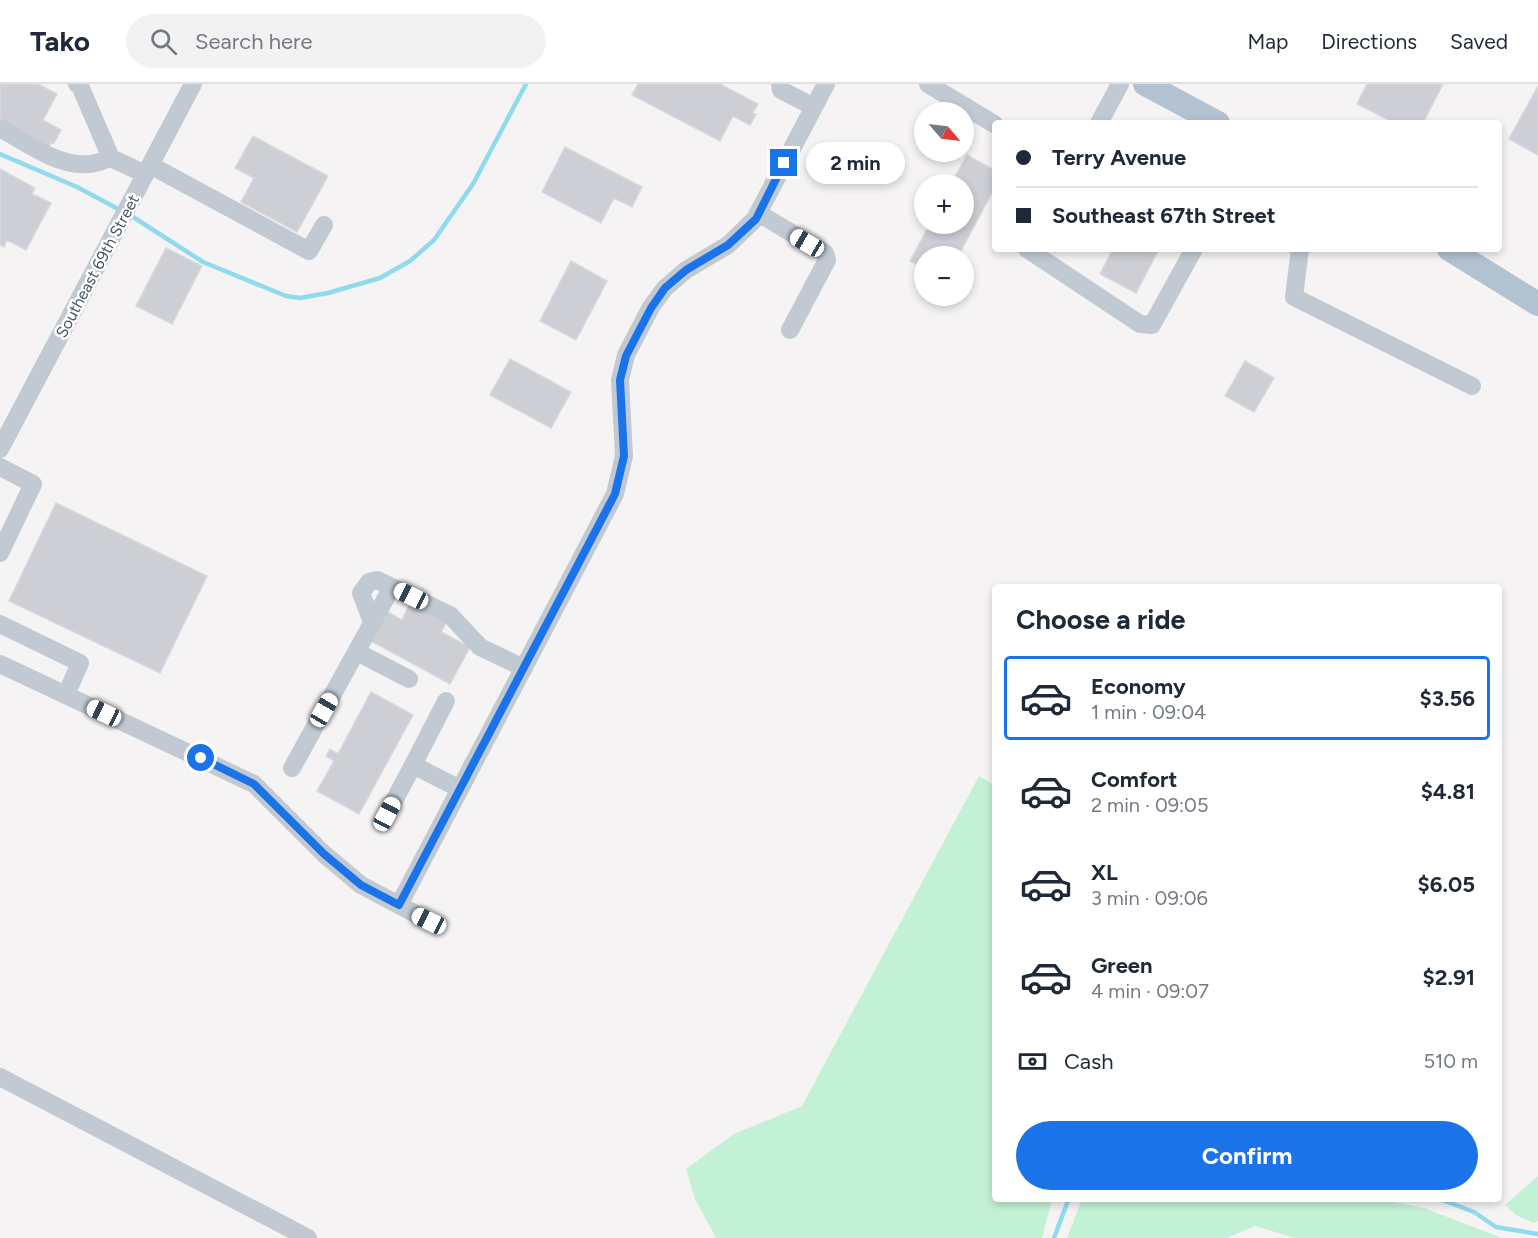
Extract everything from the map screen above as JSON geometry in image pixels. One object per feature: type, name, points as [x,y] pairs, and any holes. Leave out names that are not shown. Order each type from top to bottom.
[{"type":"main road","points":[[1145,84],[1212,120]]},
{"type":"main road","points":[[1454,252],[1538,304]]},
{"type":"street","points":[[77,84],[80,86],[111,158]]},
{"type":"street","name":"Southeast 69th Street","points":[[0,449],[5,431],[193,84]]},
{"type":"street","points":[[780,84],[781,90],[814,107]]},
{"type":"street","points":[[399,905],[615,494],[624,456],[620,380],[626,356],[651,308],[665,288],[686,270],[728,245],[742,233],[758,213],[826,84]]},
{"type":"street","points":[[928,84],[992,123]]},
{"type":"street","points":[[1101,120],[1120,84]]},
{"type":"street","points":[[0,128],[66,161],[87,165],[111,158],[148,170],[309,251],[324,225]]},
{"type":"street","points":[[758,213],[825,253],[827,260],[790,330]]},
{"type":"street","points":[[1032,252],[1140,324],[1152,325],[1192,252]]},
{"type":"street","points":[[1300,252],[1294,297],[1472,387]]},
{"type":"street","points":[[0,467],[33,484],[0,553]]},
{"type":"street","points":[[292,768],[392,587],[450,615],[480,647],[524,668]]},
{"type":"street","points":[[0,624],[80,663],[66,695]]},
{"type":"street","points":[[357,652],[409,679]]},
{"type":"street","points":[[0,664],[254,784],[324,854],[361,885],[429,921]]},
{"type":"street","points":[[387,814],[446,701]]},
{"type":"street","points":[[413,765],[460,789]]},
{"type":"street","points":[[0,1077],[308,1238]]},
{"type":"green space","points":[[979,776],[992,784],[992,1202],[1051,1202],[1042,1238],[716,1238],[695,1199],[686,1169],[734,1134],[802,1106]]},
{"type":"green space","points":[[1538,1176],[1538,1221],[1534,1223],[1516,1215],[1505,1205]]},
{"type":"green space","points":[[1081,1202],[1393,1202],[1424,1208],[1502,1238],[1295,1238],[1255,1226],[1226,1238],[1067,1238]]},
{"type":"building","points":[[0,84],[38,84],[57,94],[43,120],[61,130],[54,143],[52,142],[49,147],[0,121]]},
{"type":"building","points":[[638,84],[720,84],[758,104],[753,113],[756,114],[750,125],[733,116],[720,141],[632,95]]},
{"type":"building","points":[[1367,84],[1443,84],[1425,120],[1388,120],[1357,104]]},
{"type":"building","points":[[1538,86],[1538,155],[1509,139]]},
{"type":"building","points":[[253,136],[328,176],[297,232],[241,202],[254,178],[235,168]]},
{"type":"building","points":[[565,147],[642,187],[632,207],[614,198],[601,223],[542,192]]},
{"type":"building","points":[[974,159],[992,169],[992,193],[974,226],[974,174],[957,174],[963,162],[974,162]]},
{"type":"building","points":[[0,169],[35,188],[32,194],[51,203],[26,250],[7,240],[4,247],[0,245]]},
{"type":"building","points":[[925,234],[970,234],[963,246],[918,246]]},
{"type":"building","points":[[166,248],[202,266],[172,324],[136,306]]},
{"type":"building","points":[[1111,252],[1157,252],[1136,293],[1100,274]]},
{"type":"building","points":[[571,261],[607,281],[576,340],[540,321]]},
{"type":"building","points":[[510,359],[571,392],[551,428],[490,395]]},
{"type":"building","points":[[1245,361],[1274,378],[1254,412],[1225,396]]},
{"type":"building","points":[[56,503],[207,576],[160,673],[9,601]]},
{"type":"building","points":[[411,601],[447,621],[441,632],[470,647],[450,684],[371,641],[386,611],[402,620]]},
{"type":"building","points":[[371,692],[413,715],[359,814],[317,791],[334,761],[326,756],[330,749],[338,754]]},
{"type":"waterway","points":[[130,215],[203,262],[286,296],[300,298],[328,293],[380,278],[410,261],[434,240],[473,184],[526,84]]},
{"type":"waterway","points":[[0,154],[77,187],[122,211]]},
{"type":"waterway","points":[[1054,1238],[1068,1202]]},
{"type":"waterway","points":[[1448,1202],[1474,1212],[1496,1227],[1538,1234]]},
{"type":"route","points":[[201,758],[254,784],[289,816],[324,854],[361,885],[399,905],[615,494],[624,456],[620,380],[626,356],[651,308],[665,288],[686,270],[728,245],[756,219],[784,163]]}]
